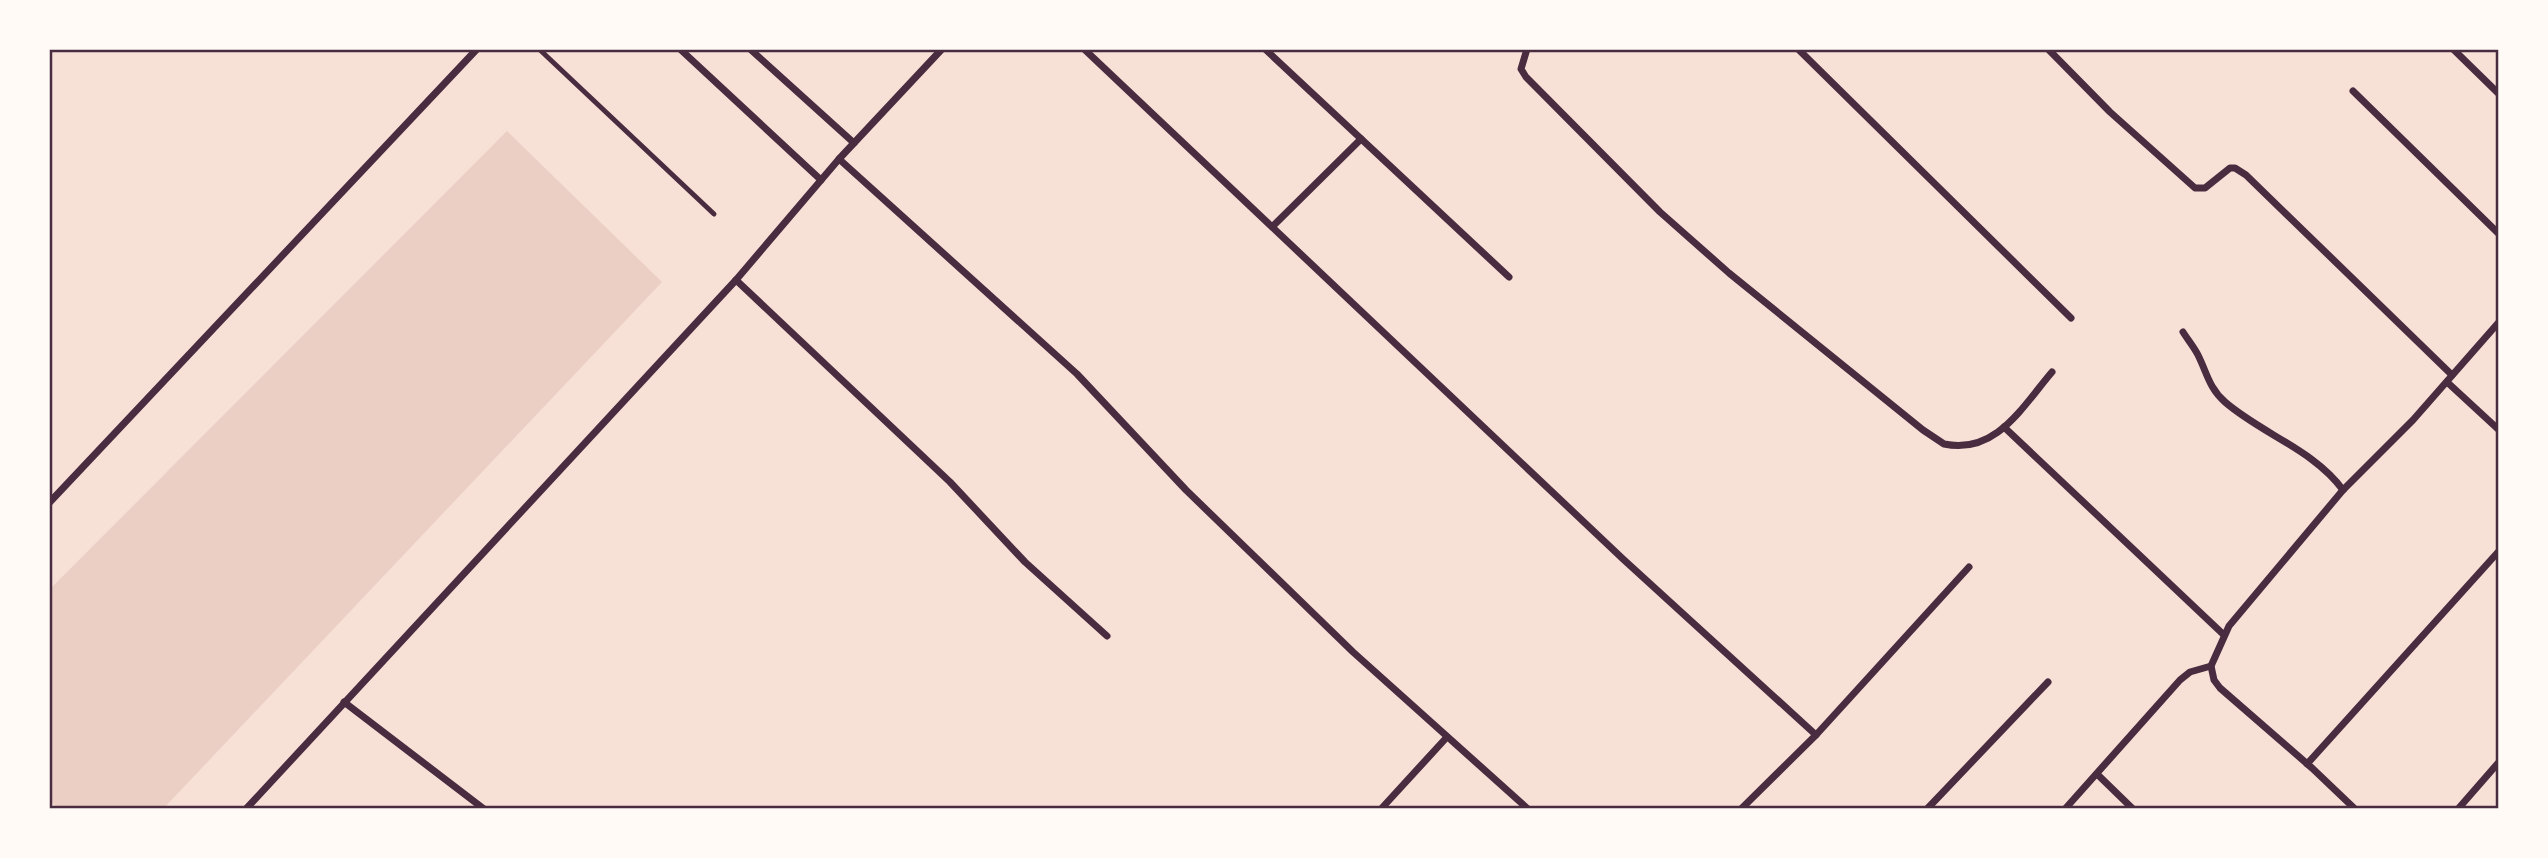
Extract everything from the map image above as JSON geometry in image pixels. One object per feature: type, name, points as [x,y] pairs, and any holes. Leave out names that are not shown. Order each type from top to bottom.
[{"type":"street","points":[[49,503],[477,49]]},
{"type":"street","points":[[680,49],[821,180]]},
{"type":"street","points":[[750,49],[854,143]]},
{"type":"street","points":[[246,809],[736,280],[839,159],[942,49]]},
{"type":"street","points":[[1084,49],[1623,559],[1816,735]]},
{"type":"street","points":[[1265,49],[1509,277]]},
{"type":"street","points":[[1527,49],[1521,69],[1525,77],[1660,212],[1729,273],[1912,422],[1944,444],[1959,448],[1975,446],[1991,439],[2052,372]]},
{"type":"street","points":[[1798,49],[2071,318]]},
{"type":"street","points":[[2048,49],[2110,112],[2195,188],[2205,188],[2230,168],[2246,175],[2499,430]]},
{"type":"street","points":[[2453,49],[2499,94]]},
{"type":"street","points":[[2353,92],[2499,234]]},
{"type":"street","points":[[1273,226],[1361,139]]},
{"type":"street","points":[[839,159],[1077,374],[1186,490],[1353,652],[1528,809]]},
{"type":"street","points":[[736,280],[950,482],[1035,571],[1107,636]]},
{"type":"street","points":[[2355,809],[2220,688],[2214,680],[2211,666],[2224,635],[2343,490],[2413,420],[2499,322]]},
{"type":"street","points":[[2183,332],[2198,355],[2207,380],[2224,401],[2323,467],[2343,490]]},
{"type":"street","points":[[2004,427],[2224,635]]},
{"type":"street","points":[[2307,764],[2499,551]]},
{"type":"street","points":[[1744,808],[1816,735],[1969,567]]},
{"type":"street","points":[[2064,809],[2180,680],[2190,672],[2211,666]]},
{"type":"street","points":[[1927,809],[2048,682]]},
{"type":"street","points":[[344,702],[484,809]]},
{"type":"street","points":[[1381,809],[1447,737]]},
{"type":"street","points":[[2458,809],[2499,762]]},
{"type":"street","points":[[2097,775],[2133,809]]},
{"type":"lane","points":[[539,49],[715,214]]},
{"type":"shaded area","points":[[507,131],[662,282],[163,809],[59,809],[49,800],[49,590]]}]
